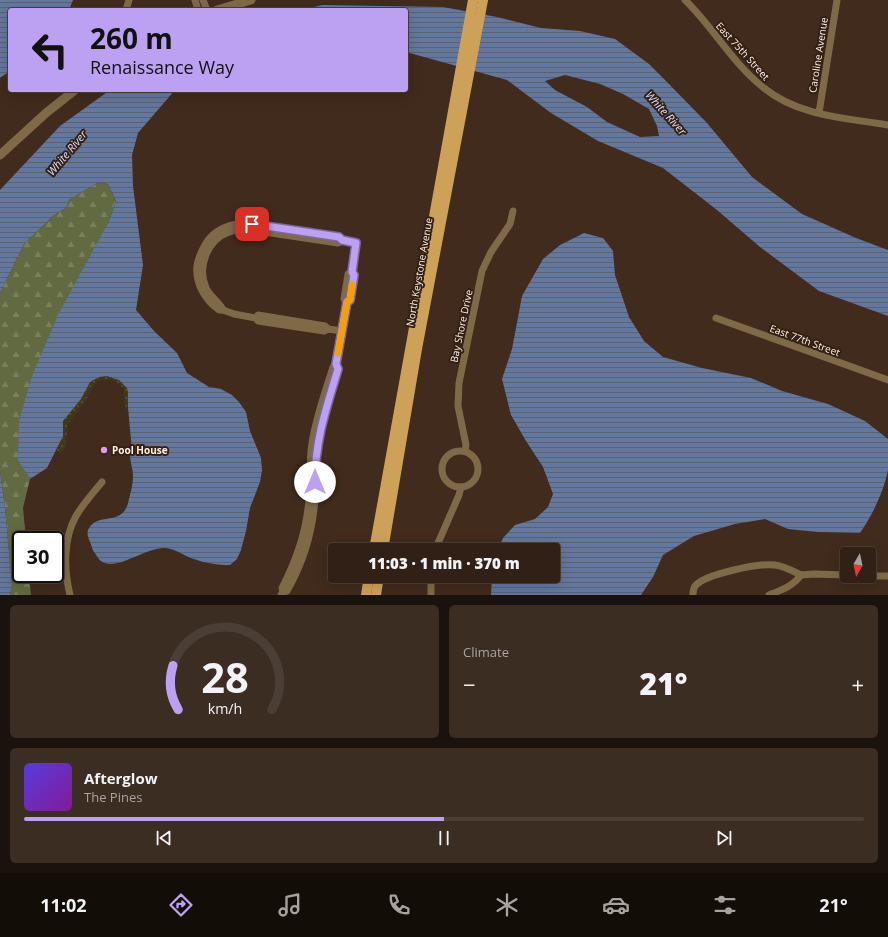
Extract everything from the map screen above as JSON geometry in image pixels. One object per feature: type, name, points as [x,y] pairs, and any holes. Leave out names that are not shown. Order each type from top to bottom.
[{"type":"main road","name":"North Keystone Avenue","points":[[375,543],[479,0]]},
{"type":"main road","name":"North Keystone Avenue","points":[[384,543],[448,162]]},
{"type":"main road","points":[[366,595],[369,583]]},
{"type":"main road","points":[[376,595],[378,583]]},
{"type":"street","points":[[224,8],[251,0]]},
{"type":"street","name":"East 75th Street","points":[[684,0],[750,75],[764,88],[789,104],[819,113],[888,125]]},
{"type":"street","name":"Caroline Avenue","points":[[819,113],[837,0]]},
{"type":"street","points":[[0,155],[46,113],[72,92]]},
{"type":"street","name":"Bay Shore Drive","points":[[465,451],[466,446],[458,406],[459,383],[482,271],[491,252],[510,224],[513,211]]},
{"type":"street","points":[[282,593],[282,588],[301,546],[309,498],[310,462],[315,425],[333,367],[336,364],[342,331],[347,302],[350,300],[351,294],[356,243],[342,240],[339,237],[243,223],[233,224],[221,229],[211,237],[203,248],[197,277],[204,294],[219,310],[256,318],[258,315],[325,326],[328,329],[342,331]]},
{"type":"street","name":"East 77th Street","points":[[716,318],[888,380]]},
{"type":"street","points":[[465,451],[477,462],[478,471],[471,483],[461,486],[452,485],[446,480],[443,474],[442,465],[450,453],[465,451]]},
{"type":"street","points":[[70,595],[66,564],[67,542],[76,517],[102,482]]},
{"type":"street","points":[[438,543],[459,495],[461,486]]},
{"type":"street","points":[[693,595],[694,589],[700,582],[730,571],[764,565],[784,567],[801,575],[840,575]]},
{"type":"street","points":[[769,595],[790,586],[801,575]]},
{"type":"street","points":[[876,576],[888,576]]},
{"type":"street","points":[[431,583],[431,595]]},
{"type":"green space","points":[[99,182],[108,184],[116,201],[109,221],[99,241],[18,461],[30,479],[23,508],[25,531],[12,531],[12,583],[30,583],[31,595],[10,595],[12,585],[5,507],[0,471],[0,293],[24,244],[53,216],[67,207],[69,200]]},
{"type":"sand","points":[[108,375],[127,384],[131,413],[125,406],[124,389],[121,386],[112,380],[96,382],[84,403],[68,424],[65,448],[60,454],[55,447],[62,420],[91,380],[96,376]]},
{"type":"water","points":[[0,0],[73,0],[70,8],[8,8],[8,72],[0,78]]},
{"type":"water","name":"White River","points":[[322,5],[443,7],[497,17],[541,28],[580,31],[615,39],[649,64],[666,81],[707,123],[752,177],[802,214],[856,238],[888,250],[888,316],[819,291],[760,247],[717,210],[663,168],[598,141],[551,113],[507,80],[408,53],[408,8],[311,8]],"holes":[[[565,75],[600,84],[623,94],[649,109],[657,126],[659,136],[640,137],[607,122],[587,107],[555,90],[545,81]]]},
{"type":"water","name":"White River","points":[[107,92],[173,92],[138,133],[132,155],[133,186],[143,265],[136,310],[154,331],[177,353],[187,373],[209,387],[221,389],[232,395],[246,412],[250,431],[261,458],[262,470],[260,482],[250,508],[241,550],[237,559],[230,565],[203,562],[166,548],[148,551],[112,564],[104,563],[98,558],[93,550],[88,537],[88,530],[92,524],[97,521],[120,515],[125,510],[131,490],[133,473],[130,458],[131,442],[128,392],[127,388],[119,380],[107,376],[99,377],[90,382],[81,399],[63,421],[63,436],[47,468],[30,479],[18,461],[19,421],[32,376],[58,315],[109,221],[116,201],[108,184],[99,182],[69,200],[67,207],[53,216],[24,244],[0,293],[0,190],[60,126]]},
{"type":"water","points":[[584,233],[603,238],[613,251],[615,275],[629,317],[644,341],[663,357],[702,368],[751,378],[782,391],[828,404],[865,421],[888,439],[888,470],[884,486],[869,519],[860,533],[818,532],[788,529],[765,519],[735,524],[694,536],[663,555],[653,577],[641,595],[491,595],[492,583],[560,583],[560,543],[501,543],[503,538],[515,525],[535,519],[548,507],[553,494],[543,467],[511,415],[502,379],[512,349],[522,296],[543,259],[560,245]]},
{"type":"water","points":[[0,471],[5,507],[12,585],[10,595],[0,595]]},
{"type":"slow traffic","points":[[338,353],[347,302],[350,300],[352,285]]},
{"type":"place","name":"Pool House","points":[[104,450]]},
{"type":"route","points":[[252,224],[339,237],[342,240],[356,243],[352,272],[354,275],[350,300],[347,302],[336,364],[338,369],[321,423],[318,439],[315,482]]}]
